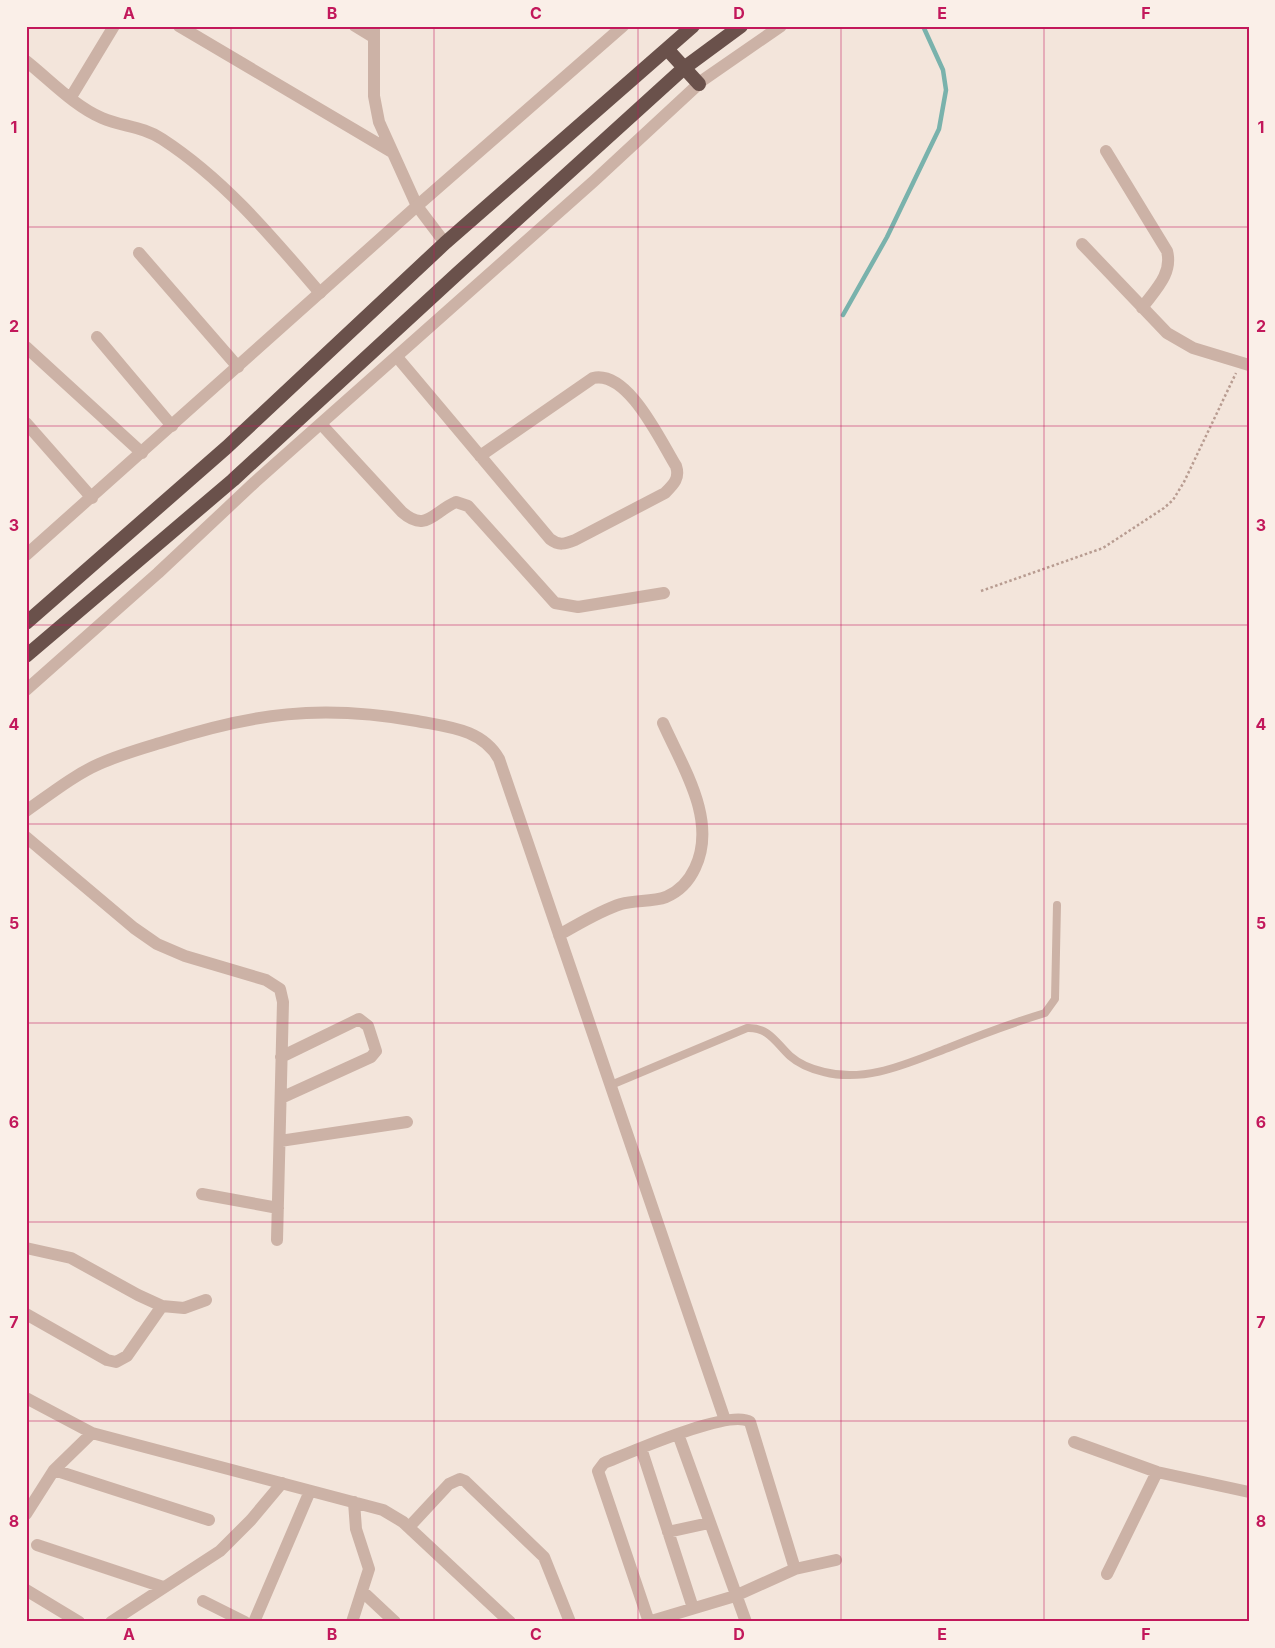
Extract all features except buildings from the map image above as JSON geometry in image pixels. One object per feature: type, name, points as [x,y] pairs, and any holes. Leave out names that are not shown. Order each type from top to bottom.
[{"type":"highway","points":[[26,623],[226,447],[445,243],[693,26]]},
{"type":"highway","points":[[26,656],[233,480],[684,68],[741,26]]},
{"type":"highway","points":[[666,49],[699,84]]},
{"type":"street","points":[[71,97],[114,26]]},
{"type":"street","points":[[179,26],[392,152]]},
{"type":"street","points":[[355,26],[373,32],[374,96],[379,122],[417,206],[445,243]]},
{"type":"street","points":[[26,555],[417,206],[623,26]]},
{"type":"street","points":[[26,690],[699,84],[781,26]]},
{"type":"street","points":[[26,61],[100,118],[148,130],[189,157],[227,189],[320,293]]},
{"type":"street","points":[[1106,151],[1167,251],[1170,260],[1165,277],[1142,308]]},
{"type":"street","points":[[1082,244],[1167,333],[1193,348],[1245,364]]},
{"type":"street","points":[[138,252],[238,367]]},
{"type":"street","points":[[97,337],[172,426]]},
{"type":"street","points":[[26,347],[142,453]]},
{"type":"street","points":[[397,357],[480,456],[550,539],[560,544],[575,540],[665,493],[676,481],[679,474],[676,466],[631,394],[617,382],[601,376],[593,378],[480,456]]},
{"type":"street","points":[[26,423],[92,498]]},
{"type":"street","points":[[321,424],[402,512],[414,522],[421,522],[430,518],[456,502],[468,506],[555,603],[578,607],[664,593]]},
{"type":"street","points":[[26,811],[98,764],[186,734],[242,720],[277,714],[317,711],[375,714],[451,727],[474,735],[489,744],[499,759],[725,1420]]},
{"type":"street","points":[[559,935],[612,907],[665,897],[678,890],[690,879],[697,864],[702,844],[702,823],[695,795],[663,723]]},
{"type":"street","points":[[26,837],[134,928],[158,944],[185,956],[275,984],[282,995],[277,1240]]},
{"type":"street","points":[[280,1098],[371,1057],[376,1051],[368,1026],[359,1019],[282,1057]]},
{"type":"street","points":[[280,1141],[407,1122]]},
{"type":"street","points":[[202,1194],[278,1208]]},
{"type":"street","points":[[26,1248],[71,1258],[162,1306],[184,1308],[206,1300]]},
{"type":"street","points":[[26,1314],[107,1360],[116,1362],[127,1356],[162,1306]]},
{"type":"street","points":[[26,1398],[92,1432],[383,1510],[409,1527],[510,1622]]},
{"type":"street","points":[[795,1569],[750,1422],[740,1418],[725,1420],[678,1434],[598,1467],[598,1474],[649,1622],[735,1596],[795,1569],[836,1560]]},
{"type":"street","points":[[26,1514],[54,1470],[92,1432]]},
{"type":"street","points":[[678,1434],[735,1596],[746,1622]]},
{"type":"street","points":[[1074,1442],[1156,1472],[1249,1492]]},
{"type":"street","points":[[641,1448],[693,1608]]},
{"type":"street","points":[[54,1470],[209,1520]]},
{"type":"street","points":[[1106,1574],[1156,1472]]},
{"type":"street","points":[[409,1527],[449,1484],[460,1479],[465,1481],[544,1557],[570,1622]]},
{"type":"street","points":[[111,1622],[220,1551],[246,1526],[282,1483]]},
{"type":"street","points":[[254,1622],[310,1491]]},
{"type":"street","points":[[352,1622],[369,1569],[356,1529],[354,1502]]},
{"type":"street","points":[[668,1532],[709,1522]]},
{"type":"street","points":[[37,1545],[163,1587]]},
{"type":"street","points":[[26,1590],[79,1622]]},
{"type":"street","points":[[362,1592],[395,1622]]},
{"type":"street","points":[[203,1601],[245,1622]]},
{"type":"lane","points":[[611,1085],[747,1028],[756,1028],[769,1034],[791,1056],[806,1067],[841,1075],[862,1075],[891,1069],[1044,1013],[1055,999],[1057,905]]},
{"type":"path","points":[[982,591],[1103,548],[1164,508],[1173,500],[1184,482],[1245,364]]},
{"type":"waterway","points":[[843,315],[887,237],[939,129],[946,90],[943,70],[923,26]]}]
